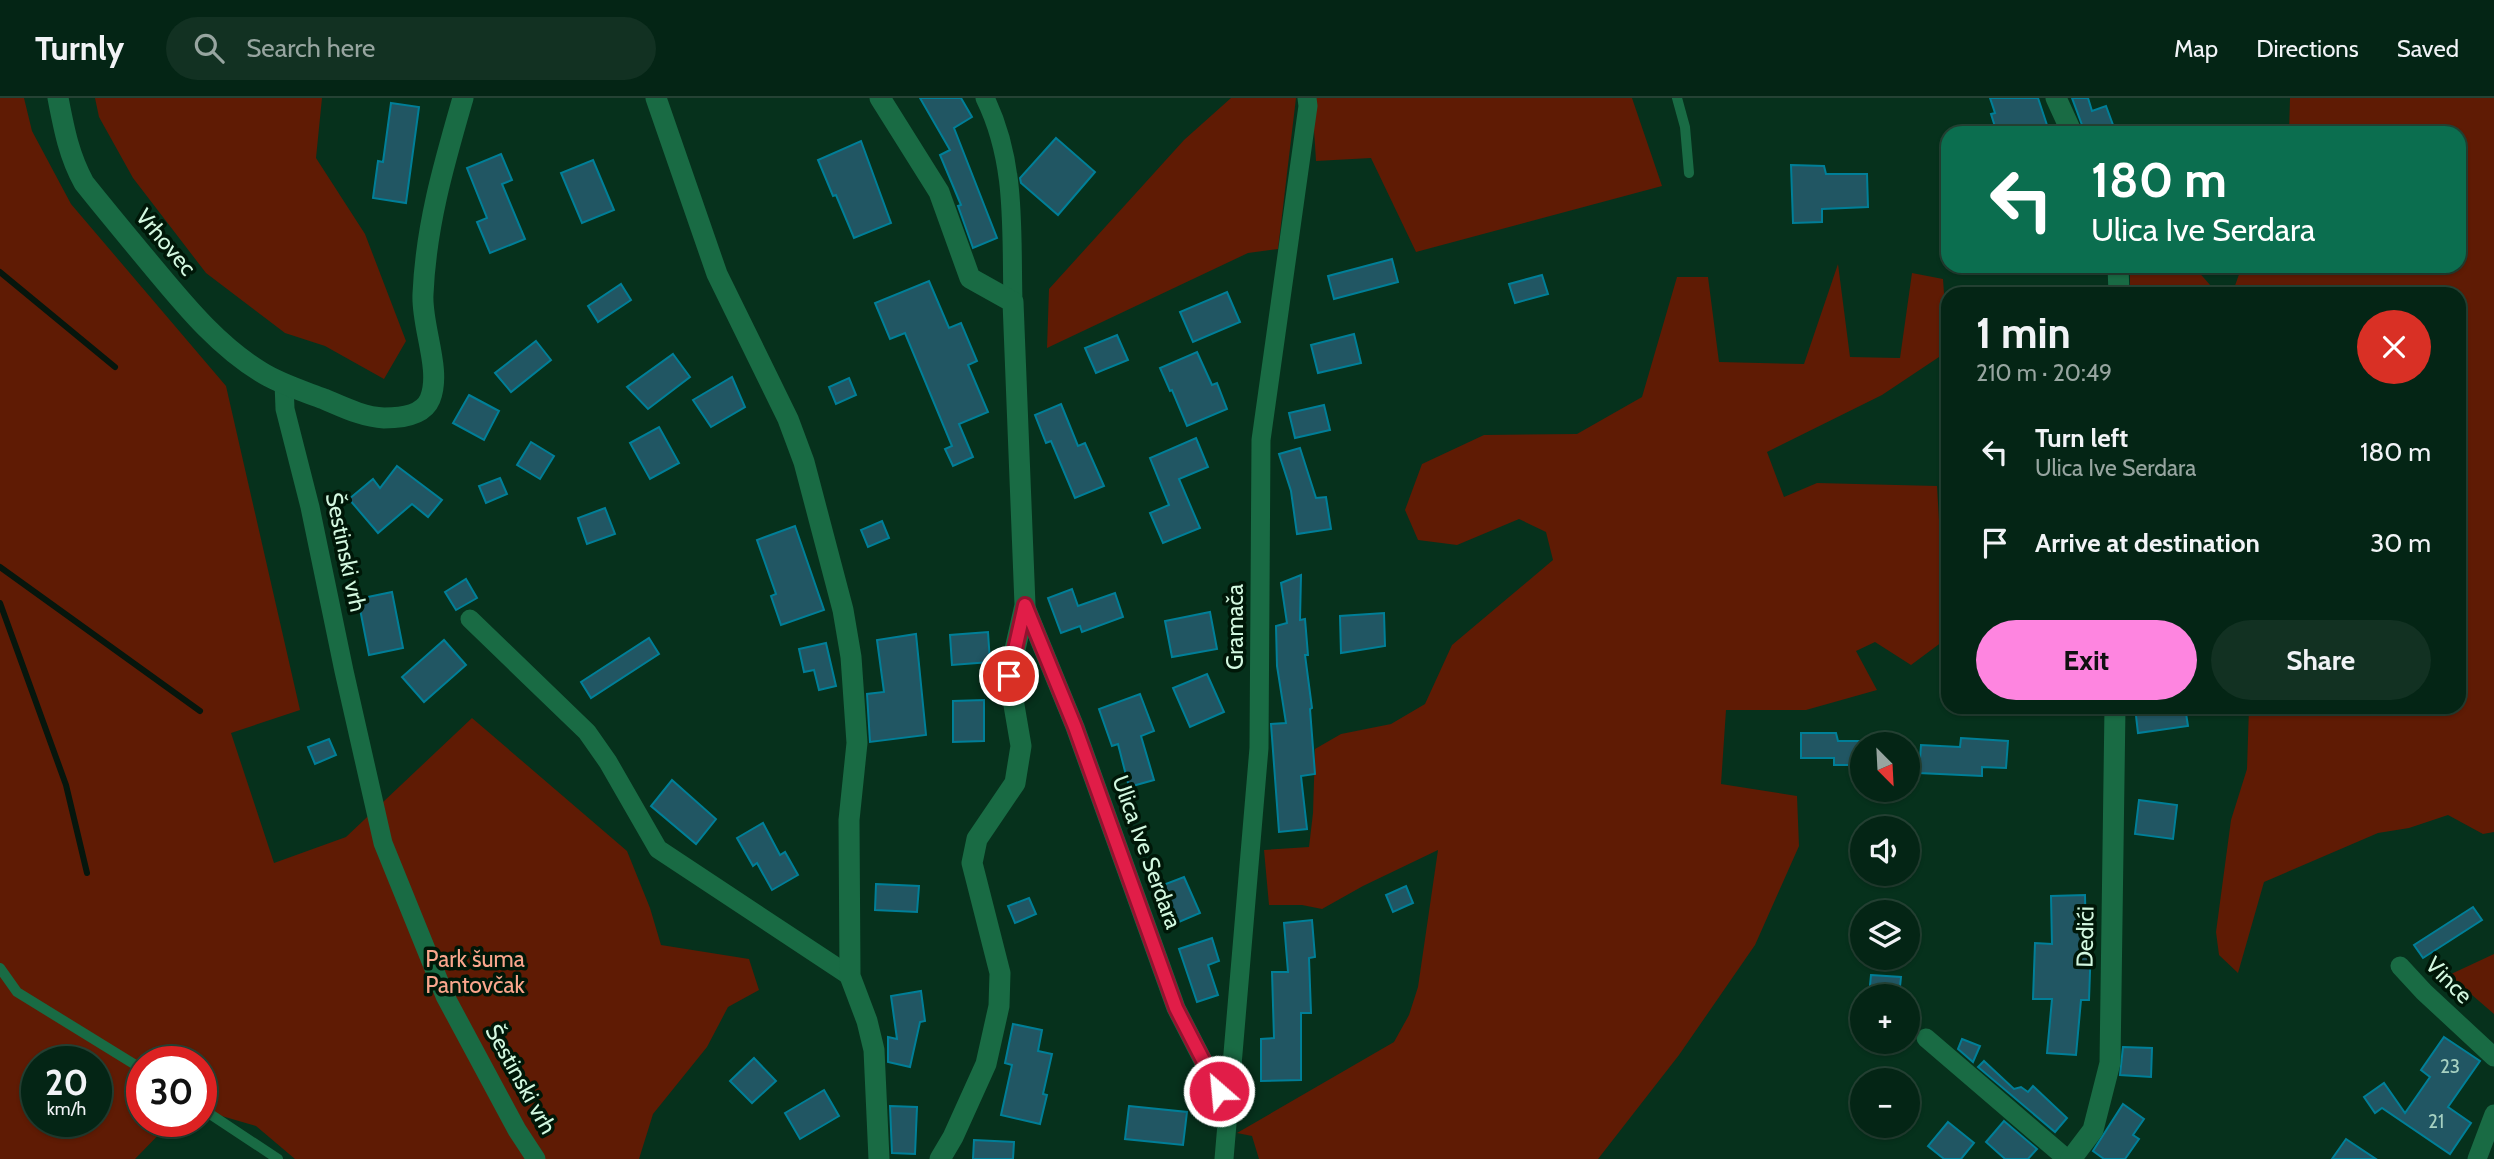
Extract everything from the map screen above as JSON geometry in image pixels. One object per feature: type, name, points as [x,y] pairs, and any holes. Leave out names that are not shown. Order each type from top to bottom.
[{"type":"street","name":"Vrhovec","points":[[58,98],[66,143],[84,183],[187,308],[246,362],[284,383]]},
{"type":"street","points":[[284,383],[349,409],[377,417],[411,415],[430,401],[433,372],[422,297],[428,240],[438,183],[463,98]]},
{"type":"street","points":[[656,98],[717,274],[788,419],[804,462],[843,610],[851,657],[857,743],[849,820],[850,976],[867,1021],[874,1050],[878,1159]]},
{"type":"street","points":[[880,98],[939,192],[970,278],[1013,302]]},
{"type":"street","name":"Ulica Ive Serdara","points":[[940,1159],[953,1137],[986,1064],[999,1006],[1000,973],[972,863],[977,838],[1014,783],[1021,746],[1009,676],[1025,605],[1009,171],[998,124],[985,98]]},
{"type":"street","name":"Gramača","points":[[1224,1159],[1259,748],[1261,440],[1307,98]]},
{"type":"street","points":[[2056,98],[2069,126]]},
{"type":"street","name":"Šestinski vrh","points":[[284,383],[285,409],[310,507],[383,843],[445,996],[517,1130],[536,1159]]},
{"type":"street","name":"Ulica Ive Serdara","points":[[1025,605],[1075,727],[1176,1008],[1230,1112]]},
{"type":"street","points":[[470,619],[587,733],[608,762],[658,849],[850,976]]},
{"type":"street","name":"Dedići","points":[[2069,1159],[2093,1130],[2110,1063],[2115,714]]},
{"type":"street","name":"Vince","points":[[2400,966],[2494,1057]]},
{"type":"street","points":[[1926,1038],[2069,1159]]},
{"type":"street","points":[[2477,1159],[2494,1114]]},
{"type":"lane","points":[[1677,98],[1685,127],[1689,173]]},
{"type":"lane","points":[[0,968],[17,992],[126,1059]]},
{"type":"lane","points":[[217,1119],[278,1159]]},
{"type":"green space","name":"Park šuma Pantovčak","points":[[0,98],[24,98],[32,131],[71,204],[226,386],[300,710],[231,733],[274,863],[346,837],[472,718],[627,851],[650,908],[661,945],[749,959],[759,990],[728,1007],[707,1047],[653,1114],[639,1159],[295,1159],[256,1126],[217,1115],[217,1046],[126,1046],[126,1137],[156,1137],[135,1159],[0,1159]]},
{"type":"green space","points":[[95,98],[322,98],[316,158],[365,234],[406,341],[384,379],[325,346],[285,333],[206,273],[133,178],[99,117]]},
{"type":"green space","points":[[1231,98],[1296,98],[1278,249],[1248,253],[1047,348],[1049,289],[1184,140]]},
{"type":"green space","points":[[1312,98],[1632,98],[1662,186],[1416,252],[1371,158],[1316,161]]},
{"type":"green space","points":[[2290,98],[2494,98],[2494,832],[2483,834],[2448,815],[2409,828],[2378,833],[2264,882],[2238,973],[2219,955],[2216,932],[2231,820],[2247,769],[2249,714],[2466,714],[2466,287],[2234,287],[2240,273],[2466,273],[2466,126],[2289,126]]},
{"type":"green space","points":[[1838,264],[1850,357],[1900,358],[1912,273],[1943,279],[1941,356],[1882,395],[1767,452],[1784,497],[1817,483],[1937,486],[1941,554],[1941,643],[1911,665],[1875,642],[1856,651],[1877,690],[1806,710],[1726,710],[1721,784],[1797,796],[1799,846],[1755,945],[1679,1055],[1598,1159],[1259,1159],[1252,1136],[1237,1133],[1394,1042],[1409,1015],[1418,987],[1438,850],[1322,909],[1302,905],[1269,905],[1264,850],[1309,847],[1315,749],[1341,734],[1391,724],[1425,704],[1452,645],[1553,560],[1546,532],[1519,519],[1457,545],[1418,540],[1405,510],[1422,464],[1484,435],[1577,434],[1642,397],[1677,277],[1708,277],[1719,362],[1804,364]]},
{"type":"green space","points":[[2130,273],[2200,273],[2212,287],[2130,287]]},
{"type":"green space","points":[[2494,954],[2494,1014],[2449,975]]},
{"type":"building","points":[[920,98],[961,98],[972,117],[954,128],[997,238],[973,248],[958,206],[961,205],[940,155],[950,150]]},
{"type":"building","points":[[1990,98],[2038,98],[2047,125],[1995,126],[1991,114],[1995,113]]},
{"type":"building","points":[[2072,98],[2088,98],[2092,111],[2106,106],[2113,126],[2082,126]]},
{"type":"building","points":[[391,103],[419,107],[406,203],[373,198],[378,161],[383,162]]},
{"type":"building","points":[[1056,138],[1095,172],[1058,215],[1021,183],[1020,178]]},
{"type":"building","points":[[861,141],[891,223],[854,238],[818,160]]},
{"type":"building","points":[[501,154],[512,180],[502,184],[525,239],[490,253],[477,222],[487,218],[467,168]]},
{"type":"building","points":[[593,160],[614,210],[582,223],[561,173]]},
{"type":"building","points":[[1791,165],[1824,166],[1826,174],[1867,174],[1868,207],[1822,209],[1822,222],[1793,223]]},
{"type":"building","points":[[1392,259],[1398,282],[1334,299],[1328,276]]},
{"type":"building","points":[[1542,275],[1548,294],[1515,303],[1509,284]]},
{"type":"building","points":[[929,281],[949,328],[961,323],[977,361],[968,365],[988,412],[959,424],[973,457],[953,466],[945,449],[952,446],[905,333],[890,339],[875,303]]},
{"type":"building","points":[[621,284],[631,300],[598,322],[588,306]]},
{"type":"building","points":[[1227,292],[1240,322],[1193,342],[1180,312]]},
{"type":"building","points":[[1354,334],[1361,363],[1318,373],[1311,345]]},
{"type":"building","points":[[1117,335],[1128,360],[1096,373],[1085,348]]},
{"type":"building","points":[[536,341],[551,360],[511,392],[495,373]]},
{"type":"building","points":[[1197,352],[1212,385],[1217,383],[1227,409],[1187,426],[1160,368]]},
{"type":"building","points":[[673,354],[690,377],[648,409],[627,387]]},
{"type":"building","points":[[732,377],[745,407],[711,427],[693,400]]},
{"type":"building","points":[[849,378],[856,395],[836,404],[829,387]]},
{"type":"building","points":[[469,395],[499,411],[484,440],[453,423]]},
{"type":"building","points":[[1061,404],[1078,446],[1085,443],[1104,486],[1075,498],[1051,441],[1046,443],[1035,415]]},
{"type":"building","points":[[1324,405],[1330,430],[1295,438],[1289,413]]},
{"type":"building","points":[[659,427],[679,463],[650,479],[630,443]]},
{"type":"building","points":[[1196,438],[1208,467],[1179,479],[1200,528],[1163,543],[1150,513],[1169,505],[1150,458]]},
{"type":"building","points":[[531,442],[554,456],[540,479],[517,465]]},
{"type":"building","points":[[1300,448],[1316,498],[1326,497],[1331,529],[1297,534],[1291,491],[1279,454]]},
{"type":"building","points":[[397,466],[442,500],[428,517],[412,504],[378,533],[349,499],[373,479],[380,488]]},
{"type":"building","points":[[500,478],[507,494],[486,503],[479,486]]},
{"type":"building","points":[[605,508],[615,534],[587,544],[578,518]]},
{"type":"building","points":[[882,521],[889,538],[868,547],[861,530]]},
{"type":"building","points":[[795,526],[824,610],[781,625],[771,596],[776,594],[757,540]]},
{"type":"building","points":[[1301,575],[1300,620],[1305,619],[1308,655],[1305,655],[1312,708],[1315,774],[1301,776],[1307,829],[1279,832],[1271,724],[1286,723],[1277,666],[1276,626],[1287,623],[1281,583]]},
{"type":"building","points":[[466,579],[477,598],[456,610],[445,592]]},
{"type":"building","points":[[1072,589],[1078,606],[1115,593],[1123,617],[1082,632],[1080,626],[1061,633],[1048,598]]},
{"type":"building","points":[[392,592],[403,648],[369,655],[358,599]]},
{"type":"building","points":[[1210,612],[1217,649],[1172,657],[1165,621]]},
{"type":"building","points":[[1384,613],[1385,646],[1341,653],[1340,616]]},
{"type":"building","points":[[988,632],[990,662],[952,665],[950,635]]},
{"type":"building","points":[[916,634],[926,735],[870,742],[867,694],[884,692],[877,640]]},
{"type":"building","points":[[649,638],[659,654],[591,698],[581,682]]},
{"type":"building","points":[[444,640],[466,665],[424,702],[402,677]]},
{"type":"building","points":[[826,643],[836,686],[819,690],[814,670],[804,672],[799,649]]},
{"type":"building","points":[[1207,674],[1224,712],[1190,727],[1173,688]]},
{"type":"building","points":[[1140,694],[1154,731],[1141,736],[1154,780],[1129,787],[1118,744],[1112,746],[1099,709]]},
{"type":"building","points":[[984,700],[984,741],[953,742],[953,701]]},
{"type":"building","points":[[2136,714],[2186,714],[2188,726],[2138,733]]},
{"type":"building","points":[[1801,733],[1836,733],[1838,741],[1850,741],[1850,765],[1834,765],[1834,758],[1801,758]]},
{"type":"building","points":[[1961,738],[2008,741],[2006,768],[1982,767],[1982,776],[1920,773],[1921,745],[1960,747]]},
{"type":"building","points":[[329,739],[336,755],[315,764],[308,747]]},
{"type":"building","points":[[672,780],[716,819],[696,844],[651,806]]},
{"type":"building","points":[[2139,800],[2177,805],[2173,839],[2135,834]]},
{"type":"building","points":[[763,823],[780,855],[785,852],[798,875],[772,890],[757,863],[753,866],[737,838]]},
{"type":"building","points":[[1184,877],[1200,913],[1179,922],[1163,885]]},
{"type":"building","points":[[876,884],[919,886],[917,912],[875,910]]},
{"type":"building","points":[[1406,886],[1413,903],[1393,912],[1386,895]]},
{"type":"building","points":[[2085,895],[2086,944],[2091,944],[2089,1000],[2081,1000],[2076,1055],[2047,1053],[2052,999],[2033,999],[2035,943],[2052,944],[2051,896]]},
{"type":"building","points":[[1029,898],[1036,914],[1015,923],[1008,906]]},
{"type":"building","points":[[2473,907],[2482,920],[2423,958],[2414,945]]},
{"type":"building","points":[[1312,920],[1315,957],[1309,958],[1311,1013],[1301,1013],[1301,1080],[1261,1081],[1261,1039],[1274,1038],[1272,972],[1288,972],[1284,923]]},
{"type":"building","points":[[1212,938],[1219,961],[1208,965],[1218,995],[1197,1002],[1179,949]]},
{"type":"building","points":[[1871,975],[1901,977],[1900,984],[1870,984]]},
{"type":"building","points":[[921,991],[925,1021],[920,1022],[910,1067],[888,1062],[888,1037],[897,1039],[891,996]]},
{"type":"building","points":[[1013,1024],[1042,1030],[1038,1051],[1052,1054],[1043,1094],[1047,1095],[1040,1124],[1001,1115],[1012,1065],[1005,1063]]},
{"type":"building","points":[[2444,1037],[2480,1061],[2448,1107],[2471,1123],[2450,1154],[2382,1108],[2375,1113],[2364,1097],[2384,1083],[2405,1113],[2430,1077],[2421,1070]]},
{"type":"building","points":[[1962,1039],[1980,1046],[1973,1062],[1958,1049]]},
{"type":"building","points":[[2123,1047],[2152,1048],[2151,1077],[2120,1075]]},
{"type":"building","points":[[754,1058],[776,1081],[752,1103],[730,1081]]},
{"type":"building","points":[[1984,1061],[2014,1089],[2021,1087],[2028,1092],[2033,1086],[2067,1118],[2055,1132],[1978,1067]]},
{"type":"building","points":[[824,1090],[839,1116],[800,1139],[785,1113]]},
{"type":"building","points":[[2123,1104],[2144,1119],[2133,1135],[2139,1139],[2125,1159],[2104,1159],[2093,1151]]},
{"type":"building","points":[[890,1106],[917,1107],[915,1154],[892,1153]]},
{"type":"building","points":[[1129,1106],[1187,1112],[1183,1145],[1125,1139]]},
{"type":"building","points":[[2004,1121],[2037,1149],[2028,1159],[2005,1159],[1986,1142]]},
{"type":"building","points":[[1948,1122],[1974,1143],[1961,1159],[1944,1159],[1928,1146]]},
{"type":"building","points":[[2346,1139],[2376,1159],[2332,1159]]},
{"type":"building","points":[[974,1140],[1014,1142],[1013,1159],[973,1159]]},
{"type":"waterway","points":[[0,272],[115,367]]},
{"type":"waterway","points":[[0,567],[200,711]]},
{"type":"waterway","points":[[0,603],[66,785],[87,873]]},
{"type":"route","points":[[1009,676],[1025,605],[1075,727],[1176,1008],[1219,1091]]}]
